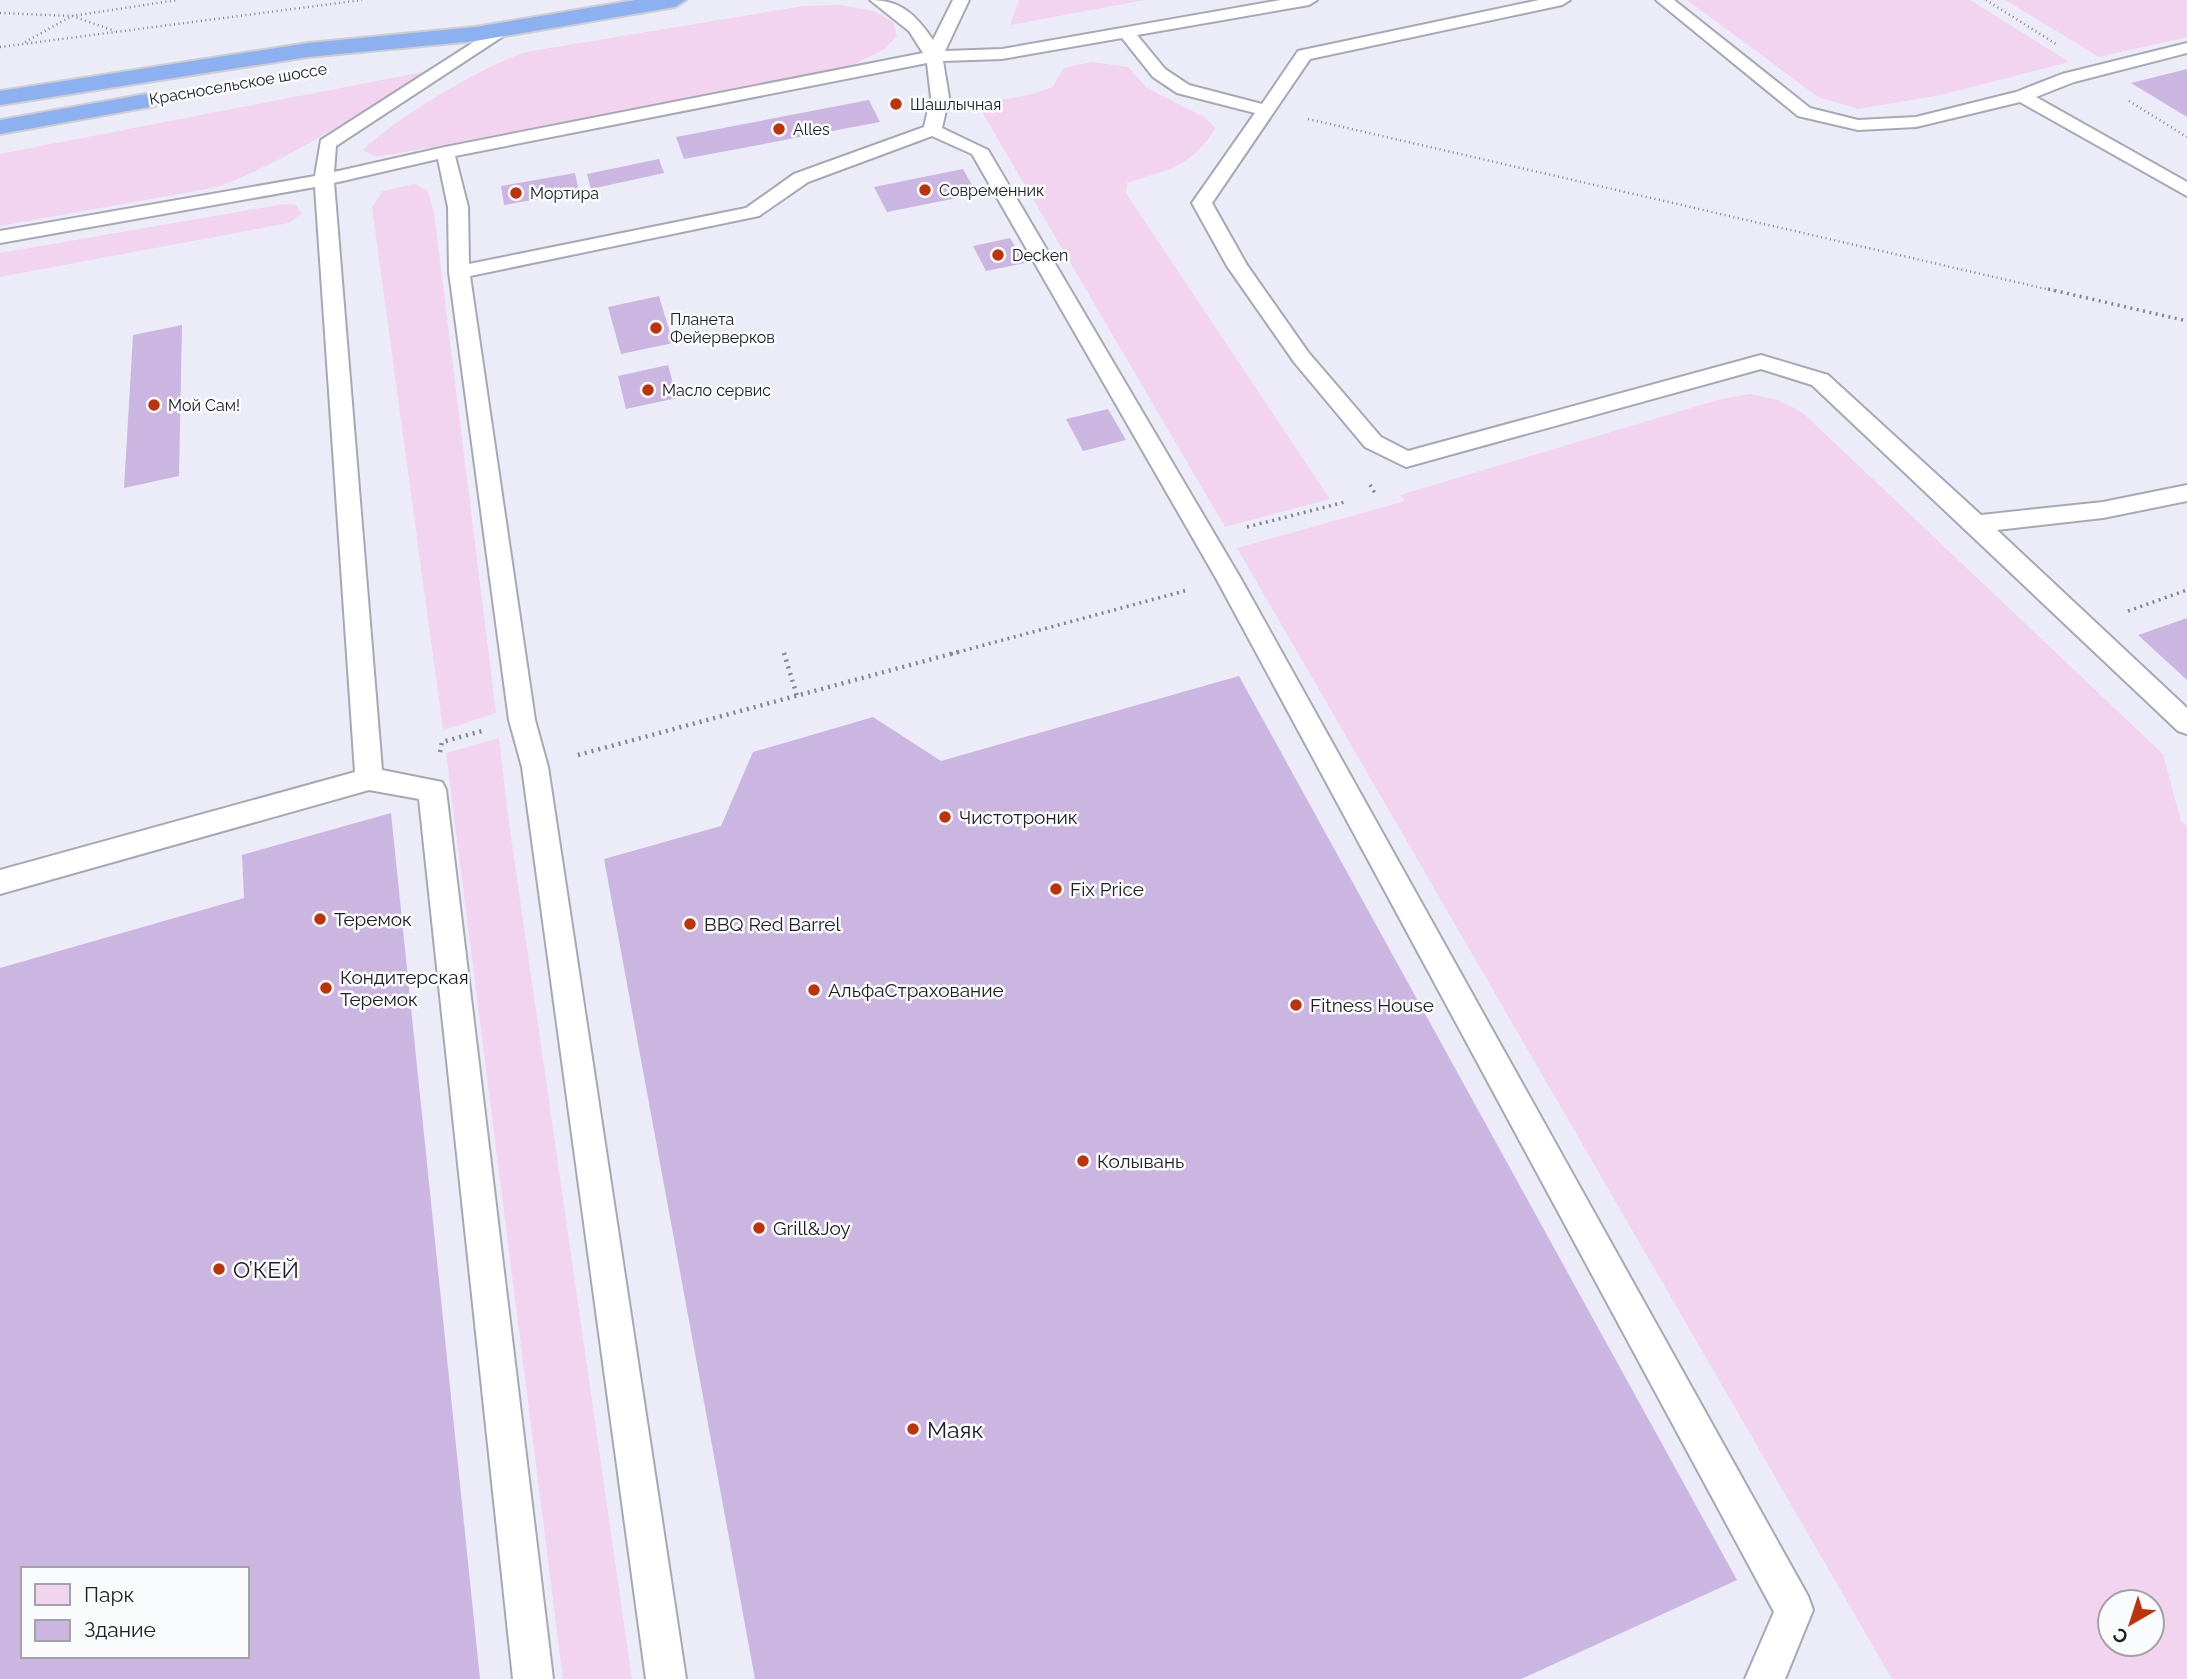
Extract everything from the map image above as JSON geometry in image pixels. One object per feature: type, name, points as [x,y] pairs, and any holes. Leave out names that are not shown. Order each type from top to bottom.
[{"type":"highway","name":"Красносельское шоссе","points":[[247,83],[316,71],[475,34],[675,0]]},
{"type":"highway","name":"Красносельское шоссе","points":[[0,98],[308,50],[475,34]]},
{"type":"highway","name":"Красносельское шоссе","points":[[0,128],[165,98]]},
{"type":"lane","points":[[878,0],[918,27],[934,56],[940,97],[932,130]]},
{"type":"lane","points":[[934,56],[961,0]]},
{"type":"lane","points":[[0,237],[324,180],[445,152],[854,75],[934,56],[1002,54],[1309,0]]},
{"type":"lane","points":[[1562,0],[1304,55],[1202,203],[1237,266],[1277,323],[1373,442],[1406,459],[1761,362],[1820,380],[2187,724]]},
{"type":"lane","points":[[1664,0],[1804,112],[1858,125],[1916,122],[2021,96],[2187,48]]},
{"type":"lane","points":[[369,779],[324,180],[327,144],[502,29]]},
{"type":"lane","points":[[1127,33],[1159,73],[1183,89],[1265,110]]},
{"type":"lane","points":[[2021,96],[2187,190]]},
{"type":"lane","points":[[459,272],[752,212],[801,178],[932,130],[979,150],[1228,579],[1794,1610],[1765,1679]]},
{"type":"lane","points":[[445,152],[458,207],[459,272],[522,720],[535,767],[666,1679]]},
{"type":"lane","points":[[1976,524],[2103,510],[2187,493]]},
{"type":"lane","points":[[0,882],[369,779],[432,790],[533,1679]]},
{"type":"path","points":[[0,13],[72,16],[177,0]]},
{"type":"path","points":[[0,47],[362,0]]},
{"type":"path","points":[[1986,0],[2097,72],[2098,82],[2187,137]]},
{"type":"path","points":[[21,44],[72,16],[116,31]]},
{"type":"path","points":[[1265,110],[2187,321]]},
{"type":"path","points":[[1209,546],[1224,533],[1345,502]]},
{"type":"path","points":[[535,767],[1228,579]]},
{"type":"path","points":[[2082,627],[2187,590]]},
{"type":"path","points":[[784,653],[797,696]]},
{"type":"path","points":[[432,790],[442,742],[522,720]]},
{"type":"green space","points":[[1019,0],[1145,0],[1010,25]]},
{"type":"green space","points":[[1687,0],[1970,0],[2069,62],[1941,95],[1858,109],[1818,97]]},
{"type":"green space","points":[[2005,0],[2187,0],[2187,37],[2099,57]]},
{"type":"green space","points":[[842,5],[874,11],[893,22],[897,36],[885,49],[843,70],[376,157],[363,150],[396,123],[440,94],[487,68],[526,52],[803,6]]},
{"type":"green space","points":[[1092,62],[1128,67],[1147,88],[1206,118],[1215,128],[1197,152],[1187,160],[1127,183],[1126,193],[1330,499],[1225,527],[975,100],[1024,96],[1053,87],[1063,68]]},
{"type":"green space","points":[[428,71],[299,149],[218,187],[0,226],[0,154]]},
{"type":"green space","points":[[414,184],[427,190],[434,212],[496,713],[443,730],[372,207],[383,191]]},
{"type":"green space","points":[[284,204],[296,205],[302,213],[289,223],[0,277],[0,253]]},
{"type":"green space","points":[[1750,394],[1778,400],[1802,412],[2163,754],[2181,821],[2187,826],[2187,1679],[1892,1679],[1237,548],[1405,501],[1400,495],[1721,399]]},
{"type":"green space","points":[[499,738],[632,1679],[563,1679],[446,753]]},
{"type":"building","points":[[2187,69],[2187,117],[2131,83]]},
{"type":"building","name":"Alles","points":[[869,100],[880,122],[684,159],[676,137]]},
{"type":"building","points":[[659,159],[664,173],[591,189],[587,174]]},
{"type":"building","name":"Современник","points":[[963,169],[977,194],[887,212],[874,187]]},
{"type":"building","points":[[575,173],[579,192],[504,205],[501,186]]},
{"type":"building","name":"Decken","points":[[1010,238],[1025,263],[986,271],[973,246]]},
{"type":"building","points":[[659,296],[673,343],[621,354],[608,307]]},
{"type":"building","name":"Мой Сам!","points":[[182,325],[179,476],[124,488],[133,335]]},
{"type":"building","name":"Масло сервис","points":[[668,365],[677,398],[626,409],[618,376]]},
{"type":"building","points":[[1108,409],[1126,440],[1083,451],[1066,419]]},
{"type":"building","points":[[2187,618],[2187,680],[2138,635]]},
{"type":"building","name":"Колывань","points":[[1239,676],[1737,1580],[1521,1679],[755,1679],[604,859],[721,826],[753,752],[873,717],[941,761]]},
{"type":"building","name":"О’КЕЙ","points":[[391,813],[480,1679],[0,1679],[0,968],[244,898],[242,855]]},
{"type":"place","name":"Шашлычная","points":[[896,104]]},
{"type":"place","name":"Alles","points":[[779,129]]},
{"type":"place","name":"Современник","points":[[925,190]]},
{"type":"place","name":"Мортира","points":[[516,193]]},
{"type":"place","name":"Decken","points":[[998,255]]},
{"type":"place","name":"Планета Фейерверков","points":[[656,328]]},
{"type":"place","name":"Масло сервис","points":[[648,390]]},
{"type":"place","name":"Мой Сам!","points":[[154,405]]},
{"type":"place","name":"Чистотроник","points":[[945,817]]},
{"type":"place","name":"Fix Price","points":[[1056,889]]},
{"type":"place","name":"Теремок","points":[[320,919]]},
{"type":"place","name":"BBQ Red Barrel","points":[[690,924]]},
{"type":"place","name":"Кондитерская Теремок","points":[[326,988]]},
{"type":"place","name":"АльфаСтрахование","points":[[814,990]]},
{"type":"place","name":"Fitness House","points":[[1296,1005]]},
{"type":"place","name":"Колывань","points":[[1083,1161]]},
{"type":"place","name":"Grill&Joy","points":[[759,1228]]},
{"type":"place","name":"О’КЕЙ","points":[[219,1269]]},
{"type":"place","name":"Маяк","points":[[913,1429]]}]
